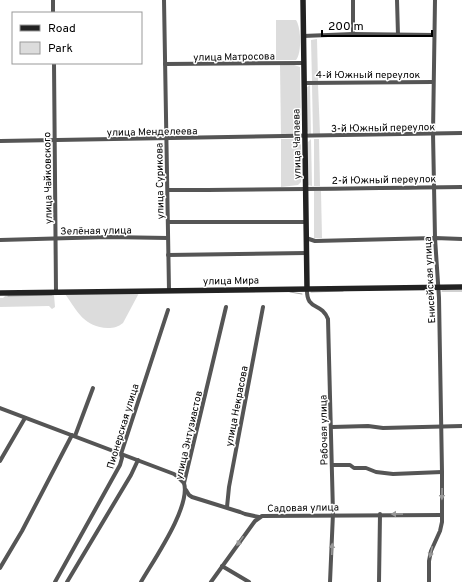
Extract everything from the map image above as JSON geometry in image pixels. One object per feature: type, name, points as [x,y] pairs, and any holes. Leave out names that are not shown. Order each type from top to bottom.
[{"type":"main road","name":"улица Чапаева","points":[[303,0],[307,288]]},
{"type":"main road","name":"улица Мира","points":[[0,293],[462,287]]},
{"type":"street","points":[[53,0],[53,12]]},
{"type":"street","name":"улица Сурикова","points":[[164,0],[169,290]]},
{"type":"street","points":[[353,0],[354,34]]},
{"type":"street","points":[[397,0],[398,35]]},
{"type":"street","name":"Енисейская улица","points":[[429,582],[429,561],[431,551],[441,525],[442,515],[438,287],[435,238],[433,133],[435,0]]},
{"type":"street","points":[[303,36],[354,34],[434,35]]},
{"type":"street","name":"улица Матросова","points":[[165,64],[304,63]]},
{"type":"street","name":"улица Чайковского","points":[[54,64],[56,292]]},
{"type":"street","name":"4-й Южный переулок","points":[[304,83],[433,82]]},
{"type":"street","name":"3-й Южный переулок","points":[[305,137],[462,133]]},
{"type":"street","name":"улица Менделеева","points":[[0,141],[305,137]]},
{"type":"street","name":"2-й Южный переулок","points":[[168,190],[462,187]]},
{"type":"street","points":[[168,222],[306,222]]},
{"type":"street","name":"Зелёная улица","points":[[0,240],[108,237],[168,238]]},
{"type":"street","points":[[306,238],[315,240],[462,239]]},
{"type":"street","points":[[168,255],[306,253]]},
{"type":"street","points":[[304,304],[308,301],[307,288]]},
{"type":"street","name":"Рабочая улица","points":[[308,301],[325,312],[328,319],[332,427],[330,582]]},
{"type":"street","name":"улица Энтузиастов","points":[[140,582],[175,522],[182,506],[185,490],[184,483],[226,307]]},
{"type":"street","name":"улица Некрасова","points":[[227,508],[229,487],[263,307]]},
{"type":"street","name":"Пионерская улица","points":[[56,582],[120,465],[122,458],[120,454],[168,310]]},
{"type":"street","points":[[0,568],[22,531],[73,436],[93,388]]},
{"type":"street","points":[[0,408],[174,474],[184,483]]},
{"type":"street","points":[[0,461],[25,418]]},
{"type":"street","points":[[332,427],[368,426],[384,428],[462,426]]},
{"type":"street","points":[[67,582],[131,475],[138,460]]},
{"type":"street","points":[[332,465],[350,465],[354,468],[366,468],[376,472],[393,474],[442,472]]},
{"type":"street","points":[[185,490],[188,495],[192,497],[259,517]]},
{"type":"street","points":[[245,514],[249,520],[250,527]]},
{"type":"street","points":[[379,582],[380,514]]},
{"type":"street","name":"Садовая улица","points":[[211,582],[250,527],[259,517],[380,514],[442,515]]},
{"type":"street","points":[[222,566],[249,582]]},
{"type":"green space","points":[[276,20],[296,20],[298,23],[300,40],[298,57],[296,60],[276,60]]},
{"type":"green space","points":[[317,39],[318,81],[312,81],[311,40]]},
{"type":"green space","points":[[280,65],[294,65],[300,67],[301,131],[298,134],[281,135]]},
{"type":"green space","points":[[310,85],[311,135],[307,131],[306,88]]},
{"type":"green space","points":[[312,85],[318,85],[320,134],[313,134]]},
{"type":"green space","points":[[281,139],[296,139],[301,141],[301,182],[298,185],[281,187]]},
{"type":"green space","points":[[311,139],[312,186],[308,185],[308,142]]},
{"type":"green space","points":[[314,139],[319,139],[320,186],[314,186]]},
{"type":"green space","points":[[314,191],[321,191],[322,238],[314,238]]},
{"type":"green space","points":[[139,293],[123,323],[112,328],[100,327],[87,322],[65,294]]},
{"type":"green space","points":[[6,295],[54,295],[55,307],[52,309],[49,306],[0,307],[0,298],[3,298]]},
{"type":"waterway","points":[[311,292],[343,291]]},
{"type":"waterway","points":[[442,291],[462,291]]},
{"type":"waterway","points":[[290,292],[302,294]]},
{"type":"waterway","points":[[8,296],[52,295]]}]
